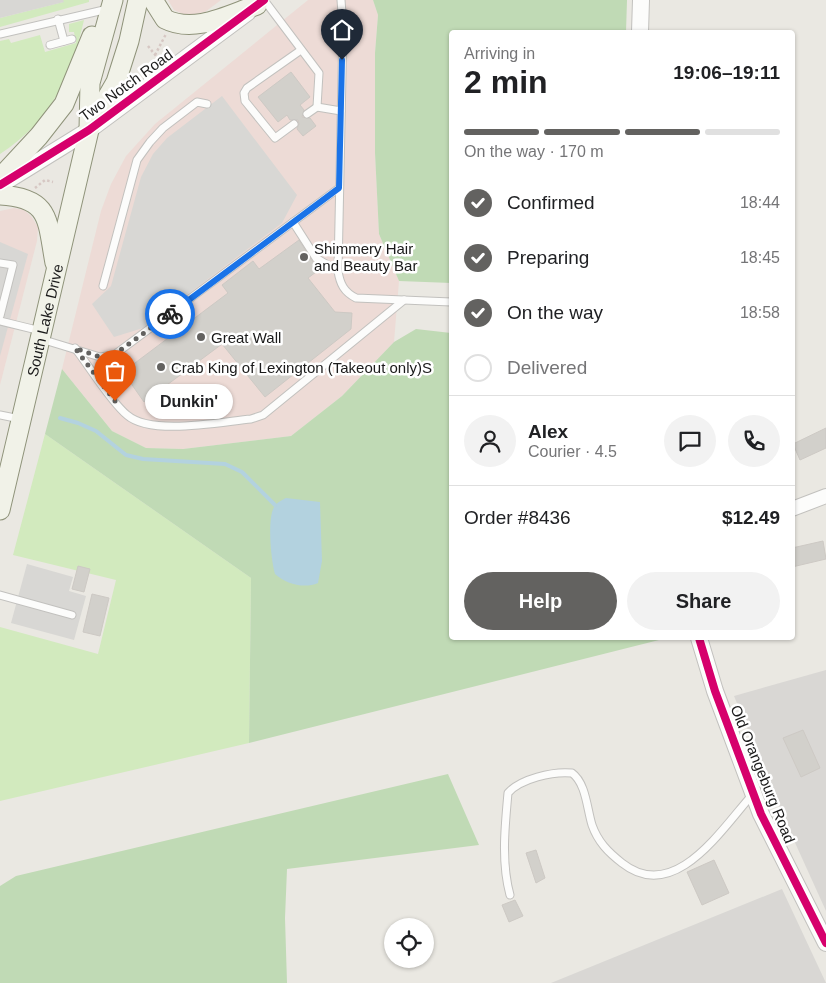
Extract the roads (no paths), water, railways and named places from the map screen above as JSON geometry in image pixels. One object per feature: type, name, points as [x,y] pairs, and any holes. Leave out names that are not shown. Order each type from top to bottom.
[{"type":"main road","name":"South Lake Drive","points":[[89,130],[116,82],[129,41],[138,0]]},
{"type":"main road","points":[[153,0],[165,19],[189,26],[202,24],[261,2]]},
{"type":"main road","name":"South Lake Drive","points":[[0,510],[89,130],[90,83],[112,4]]},
{"type":"main road","points":[[0,178],[57,114],[70,94],[94,31],[112,4]]},
{"type":"main road","points":[[0,195],[23,197],[37,204],[42,210],[48,225],[56,270]]},
{"type":"street","points":[[640,0],[640,30]]},
{"type":"street","name":"Two Notch Road","points":[[0,185],[89,130],[261,2]]},
{"type":"street","points":[[795,508],[826,496]]},
{"type":"street","name":"Old Orangeburg Road","points":[[700,640],[715,691],[765,822],[824,935]]},
{"type":"lane","points":[[341,0],[343,26],[338,271],[345,290],[356,298],[449,302]]},
{"type":"lane","points":[[261,2],[319,73],[317,108]]},
{"type":"lane","points":[[0,34],[112,4]]},
{"type":"lane","points":[[58,19],[64,41]]},
{"type":"lane","points":[[50,45],[72,39]]},
{"type":"lane","points":[[294,124],[275,138],[245,101],[244,93],[247,88],[301,50]]},
{"type":"lane","points":[[103,286],[127,190],[140,155],[163,128],[193,104],[200,101],[207,104]]},
{"type":"lane","points":[[307,114],[317,108],[341,110]]},
{"type":"lane","points":[[0,321],[100,357],[114,355],[339,188]]},
{"type":"lane","points":[[293,222],[316,258],[338,271]]},
{"type":"lane","points":[[0,263],[13,265],[0,316]]},
{"type":"lane","points":[[75,348],[125,414],[141,424],[160,427],[251,419],[263,415],[404,300]]},
{"type":"lane","points":[[0,415],[20,419]]},
{"type":"lane","points":[[0,595],[72,615]]},
{"type":"lane","points":[[510,894],[505,871],[506,811],[508,793],[520,783],[555,774],[572,773],[581,784],[592,826],[605,849],[632,871],[656,876],[672,873],[706,848],[754,794]]},
{"type":"water","points":[[286,498],[320,502],[322,561],[318,583],[313,585],[295,584],[275,574],[270,530],[272,513],[275,506]]},
{"type":"waterway","points":[[60,418],[96,431],[126,455],[143,459],[225,464],[242,472],[275,505]]},
{"type":"place","name":"Shimmery Hair and Beauty Bar","points":[[304,257]]},
{"type":"place","name":"Great Wall","points":[[201,337]]},
{"type":"place","name":"Crab King of Lexington (Takeout only)S","points":[[161,367]]},
{"type":"place","name":"Dunkin'","points":[[115,401]]}]
